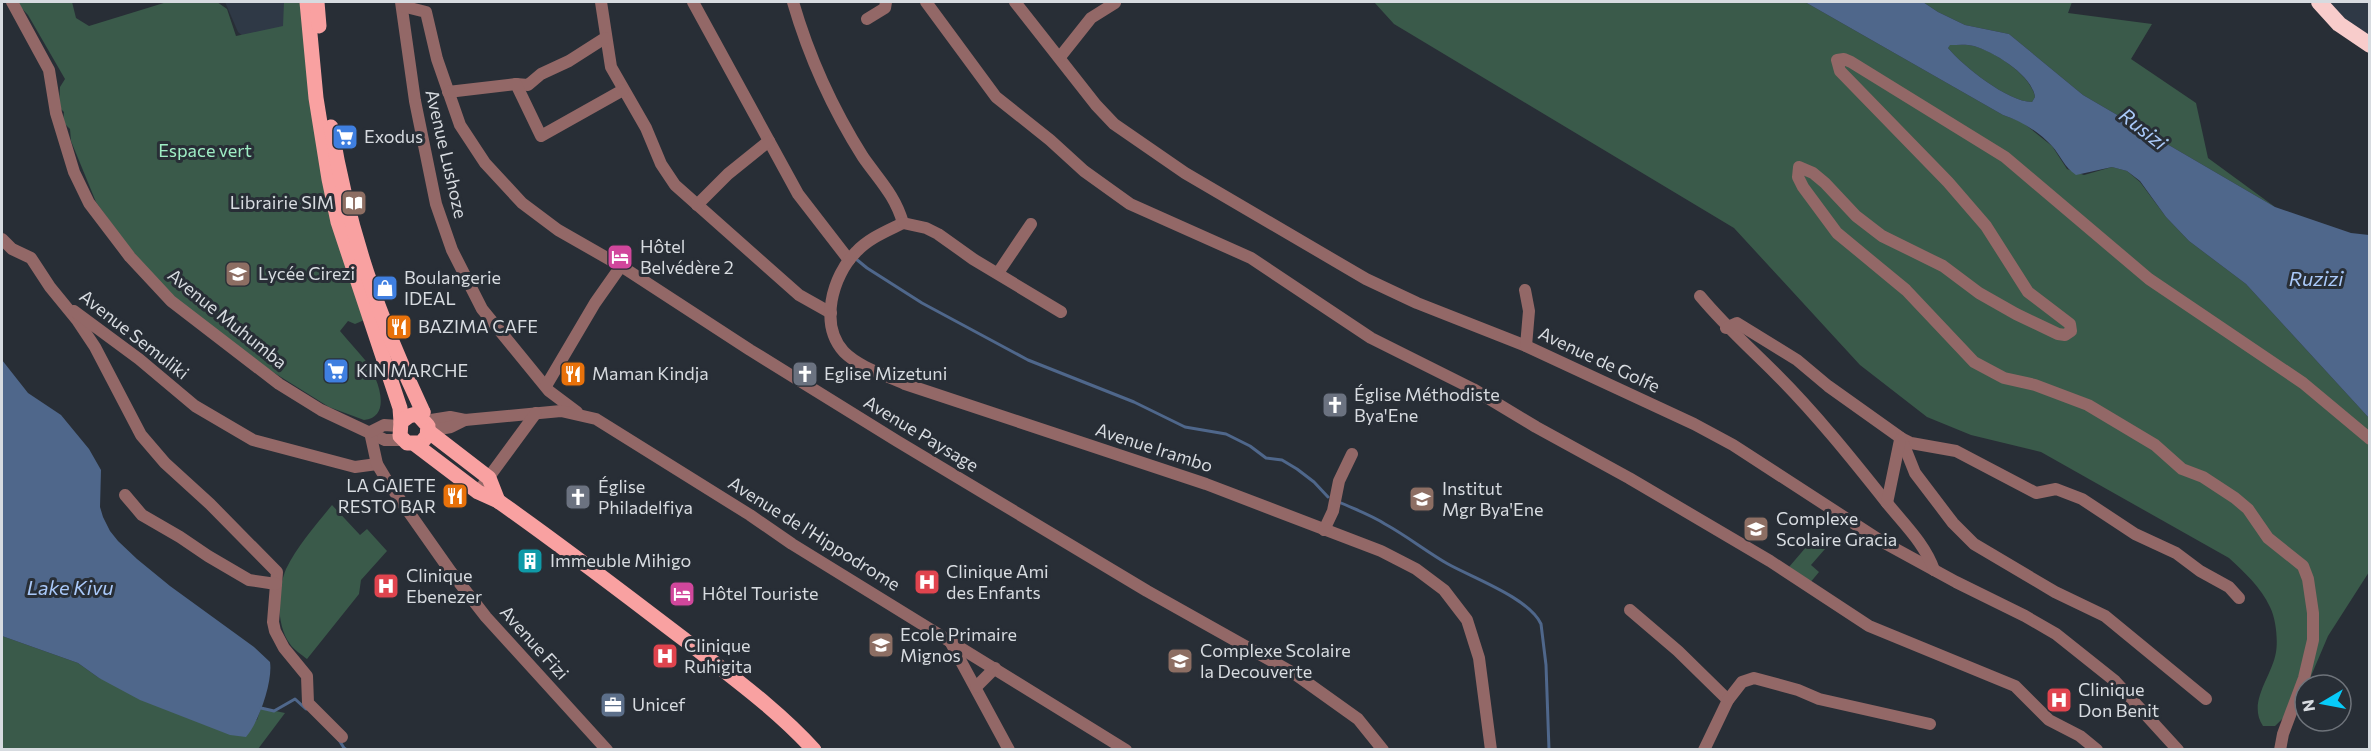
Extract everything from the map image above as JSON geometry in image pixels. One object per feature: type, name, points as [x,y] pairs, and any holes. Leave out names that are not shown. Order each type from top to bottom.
[{"type":"highway","points":[[2319,2],[2339,24],[2370,45]]},
{"type":"main road","points":[[307,2],[316,98],[328,179],[338,222],[376,321],[396,355],[426,421],[489,478],[498,501]]},
{"type":"main road","points":[[317,2],[326,98],[339,177],[405,433],[478,492],[498,501],[727,673],[794,727],[814,750]]},
{"type":"main road","points":[[405,433],[409,416],[426,421]]},
{"type":"main road","points":[[405,433],[425,440],[426,421]]},
{"type":"street","name":"Avenue Muhumba","points":[[12,2],[49,70],[56,113],[74,172],[89,203],[130,257],[171,301],[279,384],[321,410],[370,432]]},
{"type":"street","points":[[601,2],[605,38],[612,67],[675,185],[799,295],[831,313]]},
{"type":"street","points":[[693,2],[798,194],[849,260]]},
{"type":"street","points":[[793,2],[823,86],[863,157],[894,198],[903,223],[926,228],[938,234],[973,259],[1061,312]]},
{"type":"street","points":[[867,19],[885,8],[886,2]]},
{"type":"street","points":[[926,2],[996,97],[1050,140],[1084,171],[1130,204],[1251,258],[1371,338],[1473,389],[1629,478],[1770,561],[1869,627],[2014,686],[2049,720],[2080,736],[2097,750]]},
{"type":"street","name":"Avenue de Golfe","points":[[1015,2],[1096,105],[1114,124],[1185,173],[1397,295],[1526,346],[1694,424],[1733,445],[1881,541],[2056,633],[2115,681],[2178,750]]},
{"type":"street","points":[[1060,57],[1091,18],[1114,3]]},
{"type":"street","name":"Avenue Paysage","points":[[402,4],[426,12],[448,92],[460,125],[485,163],[522,203],[558,230],[621,266],[750,350],[897,441],[1147,591],[1295,674],[1358,719],[1383,750]]},
{"type":"street","name":"Avenue Lushoze","points":[[402,4],[415,101],[433,192],[452,250],[482,309],[548,388],[578,413]]},
{"type":"street","points":[[448,92],[516,84],[528,85],[541,74],[569,61],[605,38]]},
{"type":"street","points":[[2280,750],[2283,735],[2304,678],[2313,640],[2313,612],[2308,579],[2303,566],[2268,538],[2248,509],[2235,498],[2203,477],[2182,469],[2155,445],[2088,405],[2035,385],[2004,378],[1974,362],[1906,290],[1837,233],[1803,187],[1798,177],[1799,167],[1813,173],[1856,216],[1882,236],[1943,266],[1979,293],[2016,314],[2058,334],[2065,335],[2071,331],[2070,324],[2028,292],[1986,226],[1948,182],[1840,71],[1837,60],[1844,59],[1851,62],[2005,157],[2149,279],[2303,383],[2370,439]]},
{"type":"street","points":[[516,84],[541,136],[623,90]]},
{"type":"street","points":[[697,205],[728,174],[769,141]]},
{"type":"street","name":"Avenue Irambo","points":[[903,223],[871,239],[849,260],[842,272],[834,292],[831,313],[832,330],[837,344],[846,354],[860,364],[906,384],[1206,484],[1397,558],[1416,569],[1444,591],[1464,614],[1479,658],[1491,750]]},
{"type":"street","points":[[998,273],[1031,224]]},
{"type":"street","points":[[2,239],[12,249],[31,258],[50,287],[64,303]]},
{"type":"street","points":[[478,492],[542,412],[548,388],[595,303],[621,266]]},
{"type":"street","points":[[1525,290],[1529,310],[1526,346]]},
{"type":"street","points":[[1700,296],[1726,328],[1821,422],[1929,557],[1934,570]]},
{"type":"street","name":"Avenue Semuliki","points":[[64,303],[139,358],[195,405],[253,440],[355,467],[377,464]]},
{"type":"street","name":"Avenue Semuliki","points":[[64,303],[95,347],[141,435],[165,463],[210,504],[274,569],[278,576],[273,622],[277,637],[307,676],[308,703],[342,737]]},
{"type":"street","points":[[1726,328],[1737,323],[1777,346],[1900,438],[1911,443],[1956,451],[2036,493],[2056,489],[2082,499],[2135,534],[2176,553],[2200,571],[2229,587],[2239,598]]},
{"type":"street","name":"Avenue de l'Hippodrome","points":[[426,421],[451,427],[465,420],[542,412],[578,413],[596,418],[792,544],[1126,750]]},
{"type":"street","points":[[370,432],[384,425],[405,433]]},
{"type":"street","name":"Avenue Fizi","points":[[370,432],[377,464],[451,572],[486,617],[607,750]]},
{"type":"street","points":[[1887,503],[1900,438]]},
{"type":"street","points":[[1900,438],[1915,473],[1953,523],[1974,544],[2055,592],[2105,616],[2206,699]]},
{"type":"street","points":[[1324,530],[1333,512],[1339,481],[1352,454]]},
{"type":"street","points":[[125,495],[142,515],[208,556],[249,580],[276,584]]},
{"type":"street","points":[[1630,610],[1685,657],[1728,700]]},
{"type":"street","points":[[949,639],[1009,750]]},
{"type":"street","points":[[976,687],[995,668]]},
{"type":"street","points":[[1704,750],[1728,700],[1742,682],[1760,679],[1819,699],[1930,724]]},
{"type":"shaded area","points":[[225,2],[295,2],[297,29],[245,38],[238,32]]},
{"type":"shaded area","points":[[2319,2],[2369,2],[2369,45]]},
{"type":"green space","name":"Espace vert","points":[[16,2],[72,2],[76,18],[89,26],[167,2],[217,2],[227,9],[236,36],[283,26],[284,2],[307,2],[312,54],[369,318],[355,324],[348,321],[340,331],[370,367],[378,385],[381,404],[373,417],[364,420],[329,407],[244,354],[175,301],[128,246],[96,202],[71,141],[70,129],[63,122],[64,112],[59,107],[60,87],[65,79],[28,15]]},
{"type":"green space","points":[[1374,2],[1805,2],[2003,115],[2022,122],[2052,146],[2067,169],[2084,175],[2112,167],[2127,171],[2140,182],[2166,217],[2189,241],[2246,284],[2369,418],[2369,572],[2328,636],[2312,673],[2293,673],[2293,709],[2275,726],[2263,726],[2259,717],[2259,699],[2276,652],[2275,623],[2262,593],[2229,558],[2041,452],[1971,435],[1927,417],[1860,365],[1734,228],[1394,24]]},
{"type":"green space","points":[[1923,2],[2072,2],[2068,13],[2152,24],[2131,59],[2196,103],[2208,158],[2275,207],[2083,95],[2009,34],[1965,25]]},
{"type":"green space","points":[[1949,45],[1974,46],[2001,59],[2027,81],[2035,97],[2032,102],[2011,96],[1987,82],[1955,55],[1948,48]]},
{"type":"green space","points":[[332,505],[360,535],[367,529],[387,551],[361,580],[359,594],[307,659],[292,646],[285,636],[279,608],[281,587],[286,569],[296,552]]},
{"type":"green space","points":[[1813,539],[1825,549],[1811,565],[1819,572],[1809,584],[1789,567]]},
{"type":"green space","points":[[2,636],[78,663],[99,678],[257,720],[261,708],[285,713],[258,749],[2,750]]},
{"type":"water","name":"Ruzizi","points":[[1805,2],[1923,2],[1965,25],[2009,34],[2083,95],[2275,207],[2351,233],[2369,235],[2369,418],[2246,284],[2189,241],[2166,217],[2140,181],[2127,171],[2112,167],[2076,175],[2052,146],[2035,131]],"holes":[[[1950,45],[1974,46],[2001,59],[2027,81],[2035,97],[2032,102],[2011,96],[1987,82],[1964,64],[1948,48]]]},
{"type":"water","name":"Lake Kivu","points":[[2,360],[28,393],[61,415],[89,449],[101,470],[100,507],[103,517],[118,541],[170,586],[254,647],[270,662],[264,701],[256,722],[246,737],[230,735],[140,700],[99,678],[78,663],[2,636]]},
{"type":"waterway","points":[[856,259],[922,303],[1028,360],[1134,402],[1185,427],[1226,434],[1250,446],[1266,458],[1282,460],[1297,469],[1328,497]]},
{"type":"waterway","points":[[1339,502],[1380,521],[1448,564],[1513,597],[1535,615],[1541,624],[1546,665],[1549,750]]},
{"type":"waterway","points":[[261,708],[274,711],[295,699],[306,709]]},
{"type":"waterway","points":[[339,740],[347,750]]},
{"type":"place","name":"Exodus","points":[[345,137]]},
{"type":"place","name":"Librairie SIM","points":[[354,203]]},
{"type":"place","name":"Hôtel Belvédère 2","points":[[620,257]]},
{"type":"place","name":"Lycée Cirezi","points":[[238,274]]},
{"type":"place","name":"Boulangerie IDEAL","points":[[385,288]]},
{"type":"place","name":"BAZIMA CAFE","points":[[399,327]]},
{"type":"place","name":"KIN MARCHE","points":[[336,371]]},
{"type":"place","name":"Maman Kindja","points":[[573,374]]},
{"type":"place","name":"Eglise Mizetuni","points":[[805,374]]},
{"type":"place","name":"Église Méthodiste Bya'Ene","points":[[1335,405]]},
{"type":"place","name":"LA GAIETE RESTO BAR","points":[[455,496]]},
{"type":"place","name":"Église Philadelfiya","points":[[578,497]]},
{"type":"place","name":"Institut Mgr Bya'Ene","points":[[1422,499]]},
{"type":"place","name":"Complexe Scolaire Gracia","points":[[1756,529]]},
{"type":"place","name":"Immeuble Mihigo","points":[[530,561]]},
{"type":"place","name":"Clinique Ami des Enfants","points":[[927,582]]},
{"type":"place","name":"Clinique Ebenezer","points":[[386,586]]},
{"type":"place","name":"Hôtel Touriste","points":[[682,594]]},
{"type":"place","name":"Ecole Primaire Mignos","points":[[881,645]]},
{"type":"place","name":"Clinique Ruhigita","points":[[665,656]]},
{"type":"place","name":"Complexe Scolaire la Decouverte","points":[[1180,661]]},
{"type":"place","name":"Clinique Don Benit","points":[[2059,700]]},
{"type":"place","name":"Unicef","points":[[613,705]]},
{"type":"water label","name":"Rusizi","points":[[2143,129]]}]
